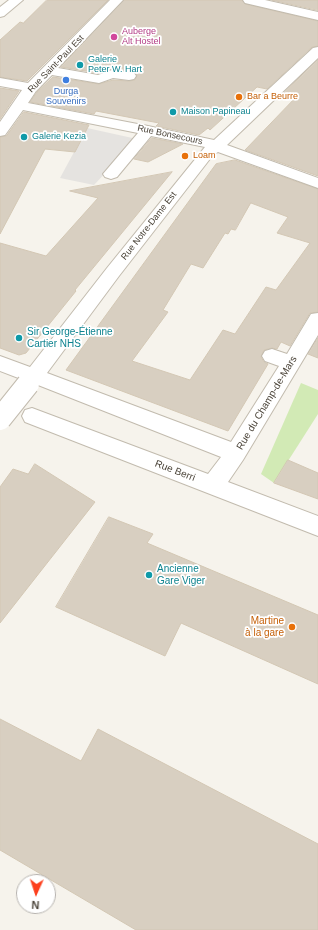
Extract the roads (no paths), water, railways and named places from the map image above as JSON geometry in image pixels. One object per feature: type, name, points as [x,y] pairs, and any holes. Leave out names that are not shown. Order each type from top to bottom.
[{"type":"street","points":[[0,13],[17,0]]},
{"type":"street","name":"Rue Saint-Paul Est","points":[[0,132],[31,88],[117,0]]},
{"type":"street","points":[[249,0],[318,16]]},
{"type":"street","name":"Rue Notre-Dame Est","points":[[0,419],[208,152],[217,146],[318,51]]},
{"type":"street","points":[[49,70],[99,79],[112,74],[129,76]]},
{"type":"street","points":[[0,82],[31,88]]},
{"type":"street","name":"Rue Bonsecours","points":[[18,105],[202,141],[318,183]]},
{"type":"street","points":[[110,174],[148,130]]},
{"type":"street","name":"Rue du Champ-de-Mars","points":[[213,485],[235,454],[282,359],[318,318]]},
{"type":"street","points":[[0,363],[31,380],[222,448],[235,454]]},
{"type":"street","name":"Rue Berri","points":[[32,416],[318,526]]},
{"type":"place","name":"Auberge Alt Hostel","points":[[114,37]]},
{"type":"place","name":"Galerie Peter W. Hart","points":[[80,65]]},
{"type":"place","name":"Durga Souvenirs","points":[[66,80]]},
{"type":"place","name":"Bar a Beurre","points":[[239,97]]},
{"type":"place","name":"Maison Papineau","points":[[173,112]]},
{"type":"place","name":"Galerie Kezia","points":[[24,137]]},
{"type":"place","name":"Loam","points":[[185,156]]},
{"type":"place","name":"Sir George-Étienne Cartier NHS","points":[[19,338]]},
{"type":"place","name":"Ancienne Gare Viger","points":[[149,575]]},
{"type":"place","name":"Martine à la gare","points":[[292,627]]}]
